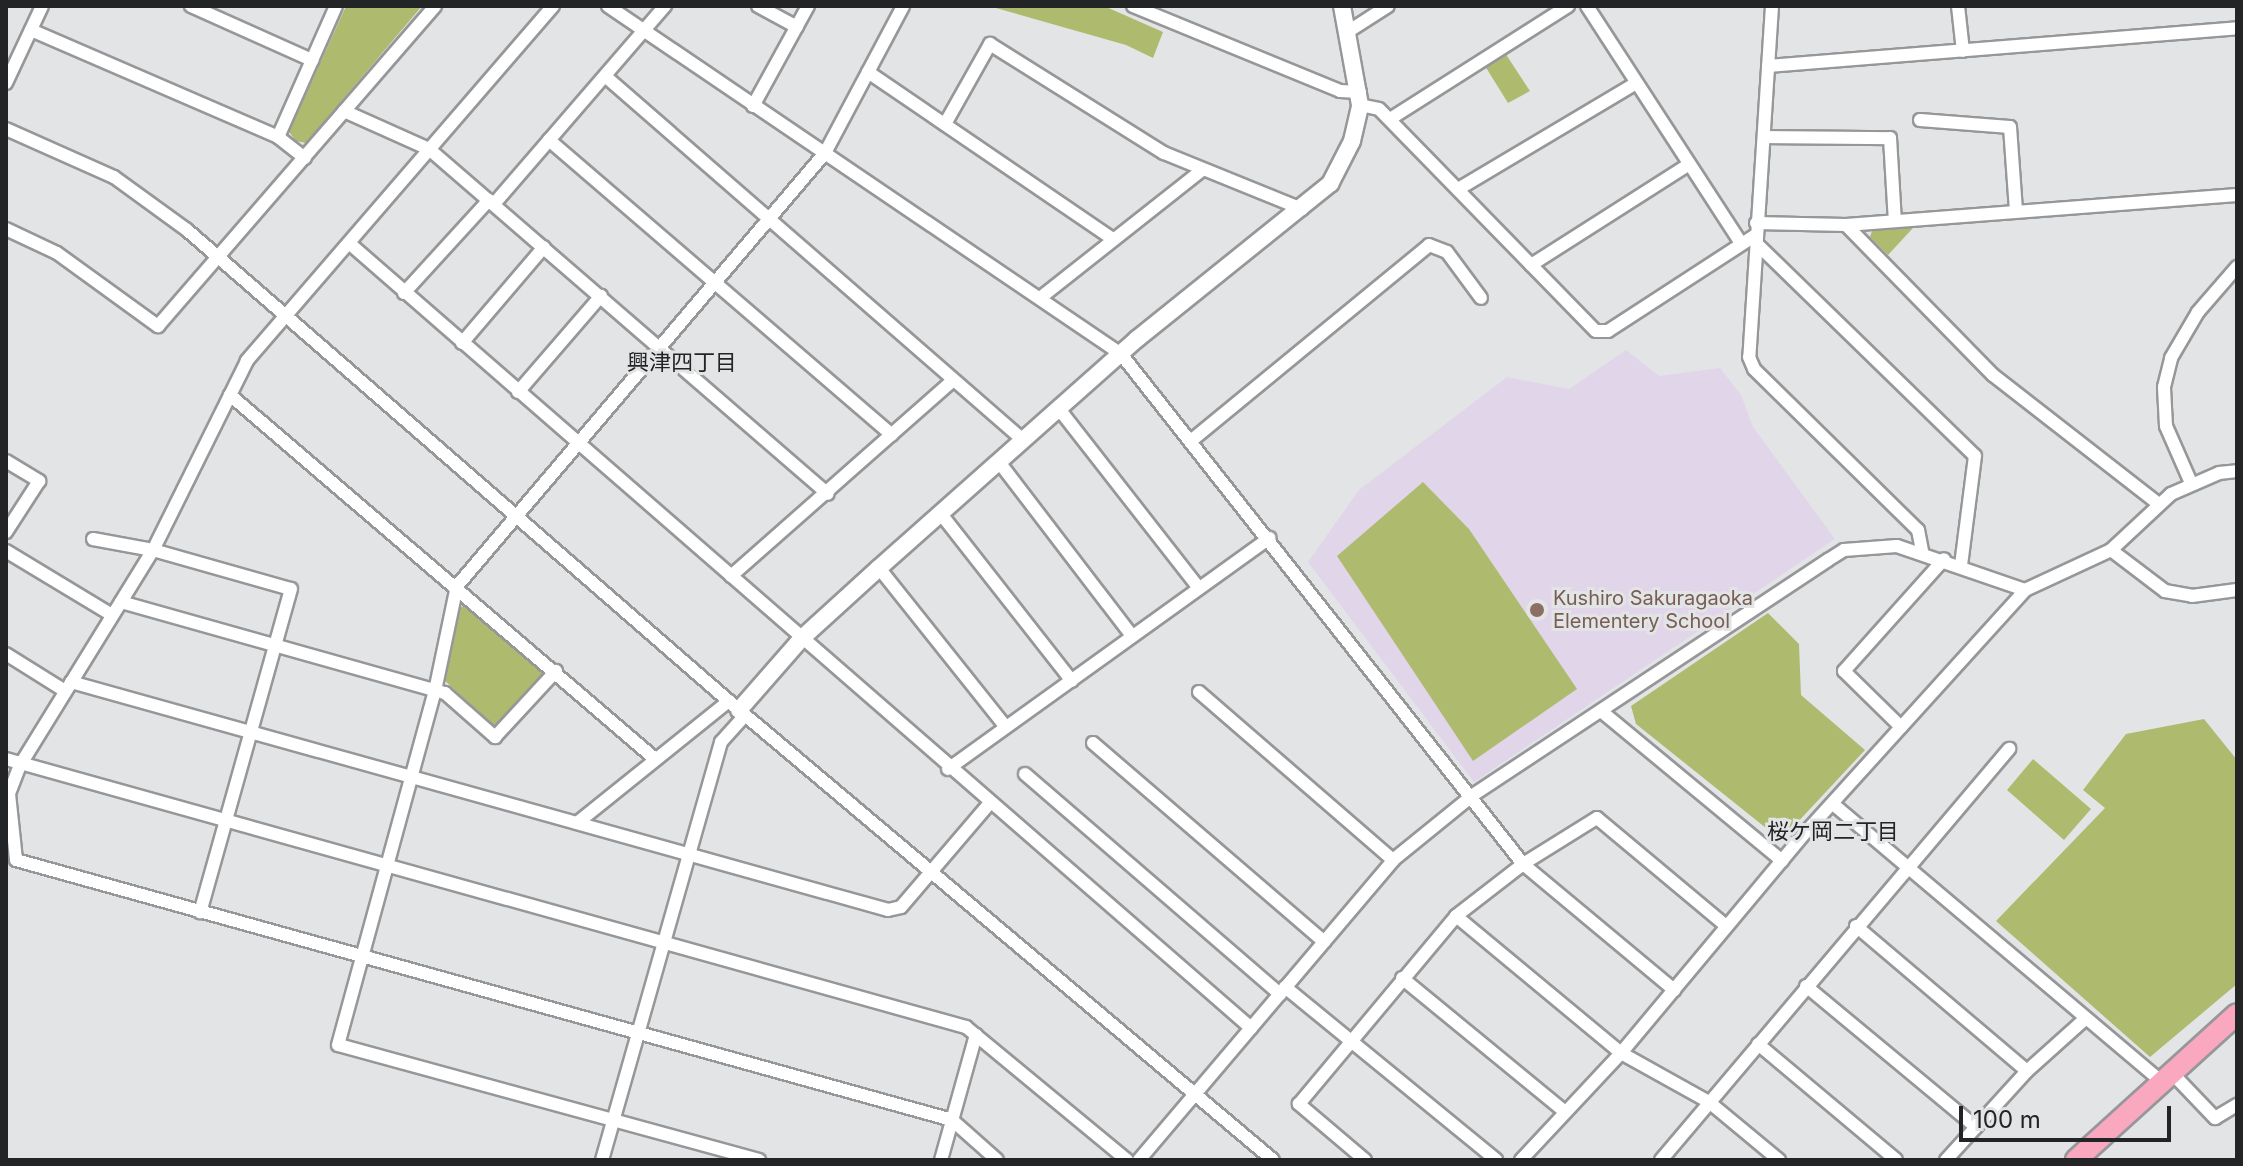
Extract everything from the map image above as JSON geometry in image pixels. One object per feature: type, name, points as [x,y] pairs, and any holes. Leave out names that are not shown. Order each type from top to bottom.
[{"type":"main road","points":[[2076,1160],[2165,1076],[2237,1014]]},
{"type":"street","points":[[6,83],[42,6]]},
{"type":"street","points":[[191,6],[312,60]]},
{"type":"street","points":[[278,137],[336,6]]},
{"type":"street","points":[[6,229],[57,253],[158,326],[435,6]]},
{"type":"street","points":[[553,6],[349,243],[282,314],[247,361],[153,550],[20,765],[9,794],[16,860],[952,1120],[997,1160]]},
{"type":"street","points":[[608,6],[1121,354],[1473,795],[1523,864],[1674,990]]},
{"type":"street","points":[[404,293],[549,140],[665,6]]},
{"type":"street","points":[[758,6],[797,27]]},
{"type":"street","points":[[753,106],[808,6]]},
{"type":"street","points":[[759,1160],[338,1045],[435,691],[457,586],[577,440],[715,284],[825,153],[903,6]]},
{"type":"street","points":[[1133,6],[1150,9],[1360,98],[1379,109],[1460,188],[1596,331],[1608,331],[1756,234],[2237,195]]},
{"type":"street","points":[[602,1160],[721,742],[738,709],[802,638],[1023,440],[1121,354],[1330,184],[1343,163],[1360,98],[1342,6]]},
{"type":"street","points":[[1349,31],[1388,6]]},
{"type":"street","points":[[1390,119],[1568,6]]},
{"type":"street","points":[[1587,6],[1741,243]]},
{"type":"street","points":[[1772,6],[1749,357],[1754,369],[1918,530],[1922,551]]},
{"type":"street","points":[[1958,6],[1963,51]]},
{"type":"street","points":[[1768,66],[2237,28]]},
{"type":"street","points":[[31,30],[278,137],[305,158]]},
{"type":"street","points":[[945,124],[990,44],[1164,153],[1302,209]]},
{"type":"street","points":[[868,72],[1113,239]]},
{"type":"street","points":[[605,76],[1023,440]]},
{"type":"street","points":[[1460,188],[1636,83]]},
{"type":"street","points":[[344,111],[429,149],[828,494]]},
{"type":"street","points":[[1920,120],[2010,127],[2016,211]]},
{"type":"street","points":[[6,129],[114,177],[219,257],[738,709],[1194,1097],[1273,1160]]},
{"type":"street","points":[[1765,137],[1890,138],[1895,221]]},
{"type":"street","points":[[549,140],[892,435]]},
{"type":"street","points":[[1531,265],[1688,165]]},
{"type":"street","points":[[1040,298],[1202,170]]},
{"type":"street","points":[[1846,225],[1993,375],[2159,504]]},
{"type":"street","points":[[1756,234],[1975,456],[1961,565]]},
{"type":"street","points":[[349,243],[577,440],[948,769],[1251,1028]]},
{"type":"street","points":[[1192,440],[1429,245],[1447,252],[1481,298]]},
{"type":"street","points":[[462,343],[544,247]]},
{"type":"street","points":[[2191,483],[2166,426],[2164,387],[2171,358],[2198,312],[2237,267]]},
{"type":"street","points":[[518,392],[601,296]]},
{"type":"street","points":[[731,576],[828,494],[953,380]]},
{"type":"street","points":[[230,395],[457,586],[654,758]]},
{"type":"street","points":[[1059,409],[1199,588]]},
{"type":"street","points":[[6,461],[39,481],[6,532]]},
{"type":"street","points":[[999,462],[1132,636]]},
{"type":"street","points":[[1521,1160],[1621,1053],[1782,861],[2025,590],[2111,550],[2159,504],[2191,483],[2237,471]]},
{"type":"street","points":[[941,514],[1072,681]]},
{"type":"street","points":[[948,769],[1270,538]]},
{"type":"street","points":[[93,539],[153,550],[291,589],[200,912]]},
{"type":"street","points":[[1139,1160],[1393,860],[1473,795],[1844,550],[1897,546],[1922,551],[1961,565],[2003,586],[2025,590]]},
{"type":"street","points":[[2111,550],[2165,591],[2192,596],[2237,590]]},
{"type":"street","points":[[6,551],[112,615]]},
{"type":"street","points":[[1901,727],[1844,671],[1944,559]]},
{"type":"street","points":[[879,568],[1006,727]]},
{"type":"street","points":[[121,602],[445,693],[495,737],[556,671]]},
{"type":"street","points":[[6,654],[68,687],[411,777],[888,910],[901,907],[989,804]]},
{"type":"street","points":[[1199,692],[1393,860]]},
{"type":"street","points":[[577,823],[654,758],[738,709]]},
{"type":"street","points":[[1601,711],[1782,861]]},
{"type":"street","points":[[1093,743],[1324,942]]},
{"type":"street","points":[[1661,1160],[2009,749]]},
{"type":"street","points":[[6,759],[966,1027],[1127,1160]]},
{"type":"street","points":[[1025,774],[1283,991],[1350,1041],[1496,1160]]},
{"type":"street","points":[[1833,804],[2086,1018],[2165,1076],[2215,1118],[2237,1105]]},
{"type":"street","points":[[1365,1160],[1299,1104],[1456,916],[1523,864],[1597,818],[1726,926]]},
{"type":"street","points":[[1456,916],[1621,1053],[1709,1102],[1779,1160]]},
{"type":"street","points":[[1856,926],[2027,1071]]},
{"type":"street","points":[[1402,978],[1565,1112]]},
{"type":"street","points":[[1806,986],[1976,1127]]},
{"type":"street","points":[[1946,1160],[2027,1071],[2086,1018]]},
{"type":"street","points":[[941,1160],[976,1035]]},
{"type":"street","points":[[1758,1044],[1896,1160]]},
{"type":"shaded area","name":"Kushiro Sakuragaoka Elementery School","points":[[1626,350],[1659,376],[1720,368],[1741,395],[1753,427],[1835,539],[1474,782],[1308,562],[1359,490],[1507,377],[1569,389]]},
{"type":"green space","points":[[346,6],[422,6],[306,143],[296,141],[289,132]]},
{"type":"green space","points":[[989,6],[1104,6],[1163,32],[1153,58],[1126,45]]},
{"type":"green space","points":[[1505,53],[1530,91],[1508,103],[1485,66]]},
{"type":"green space","points":[[1910,224],[1913,228],[1888,255],[1870,237],[1873,228]]},
{"type":"green space","points":[[1423,482],[1469,529],[1577,689],[1473,761],[1337,556]]},
{"type":"green space","points":[[469,604],[545,671],[495,728],[442,678],[459,608]]},
{"type":"green space","points":[[1768,613],[1799,644],[1801,695],[1865,750],[1781,840],[1636,724],[1631,706]]},
{"type":"green space","points":[[2204,719],[2237,760],[2237,984],[2150,1057],[1996,921],[2105,808],[2083,790],[2126,734]]},
{"type":"green space","points":[[2033,759],[2091,809],[2064,840],[2007,790]]},
{"type":"place","name":"Kushiro Sakuragaoka Elementery School","points":[[1537,610]]},
{"type":"district","name":"興津四丁目","points":[[682,363]]},
{"type":"district","name":"桜ケ岡二丁目","points":[[1833,832]]}]
